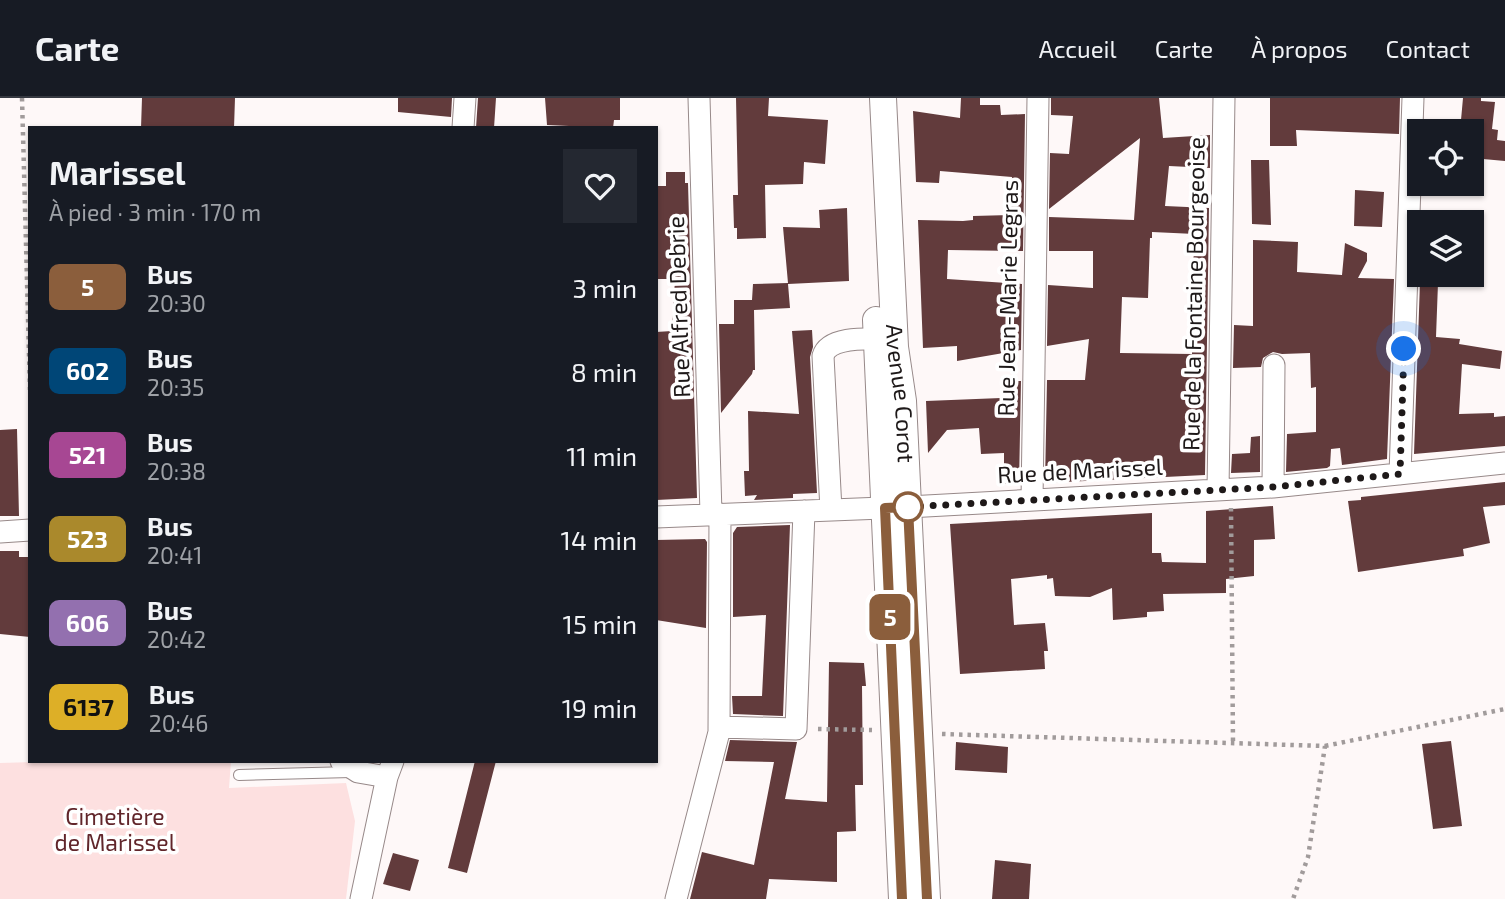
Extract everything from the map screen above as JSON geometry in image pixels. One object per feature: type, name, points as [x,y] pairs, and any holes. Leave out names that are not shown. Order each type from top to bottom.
[{"type":"street","points":[[464,126],[465,98]]},
{"type":"street","name":"Rue Alfred Debrie","points":[[676,899],[719,727],[715,514],[699,98]]},
{"type":"street","name":"Avenue Corot","points":[[866,98],[897,507],[907,731],[927,899]]},
{"type":"street","name":"Avenue Corot","points":[[883,98],[886,339]]},
{"type":"street","name":"Rue Jean-Marie Legras","points":[[1032,500],[1038,98]]},
{"type":"street","name":"Rue de la Fontaine Bourgeoise","points":[[1224,98],[1224,490]]},
{"type":"street","points":[[1400,474],[1413,98]]},
{"type":"street","points":[[831,510],[823,356],[829,345],[836,342],[886,339]]},
{"type":"street","points":[[1273,487],[1274,365]]},
{"type":"street","name":"Rue de Marissel","points":[[658,517],[1273,487],[1505,463]]},
{"type":"street","points":[[719,727],[796,729],[804,511]]},
{"type":"street","points":[[0,532],[28,530]]},
{"type":"street","name":"Avenue Corot","points":[[902,899],[907,731]]},
{"type":"street","points":[[349,766],[390,769],[361,899]]},
{"type":"lane","points":[[239,775],[349,766]]},
{"type":"path","points":[[22,98],[28,317]]},
{"type":"path","points":[[1224,490],[1233,743]]},
{"type":"path","points":[[796,729],[1325,746],[1505,709]]},
{"type":"path","points":[[1293,899],[1308,857],[1325,746]]},
{"type":"green space","name":"Cimetière de Marissel","points":[[0,763],[231,763],[229,788],[346,783],[355,821],[346,899],[0,899]]},
{"type":"building","points":[[142,98],[235,98],[234,126],[141,126]]},
{"type":"building","points":[[398,98],[452,98],[451,117],[398,112]]},
{"type":"building","points":[[478,98],[496,98],[494,126],[476,126]]},
{"type":"building","points":[[545,98],[620,98],[620,120],[614,120],[613,126],[547,125]]},
{"type":"building","points":[[736,98],[769,98],[768,116],[828,120],[825,164],[804,162],[803,184],[765,185],[766,238],[737,239],[737,228],[734,228],[733,195],[738,195]]},
{"type":"building","points":[[961,98],[980,98],[980,105],[1000,105],[1001,115],[1025,114],[1023,251],[948,250],[947,279],[1022,284],[1021,350],[957,361],[957,346],[923,348],[918,220],[963,221],[973,220],[973,216],[1010,215],[1012,177],[940,171],[939,183],[916,182],[913,111],[960,118]]},
{"type":"building","points":[[1051,98],[1159,98],[1163,138],[1210,135],[1210,168],[1169,166],[1165,206],[1209,208],[1205,475],[1045,483],[1047,380],[1085,380],[1089,339],[1047,346],[1048,285],[1093,288],[1093,251],[1049,251],[1049,217],[1134,220],[1140,138],[1049,209],[1050,153],[1069,154],[1073,116],[1051,115]],"holes":[[[1152,232],[1195,234],[1191,300],[1192,354],[1120,353],[1122,297],[1148,298]]]},
{"type":"building","points":[[1270,98],[1400,98],[1399,134],[1296,130],[1297,146],[1270,146]]},
{"type":"building","points":[[1463,98],[1481,98],[1481,101],[1495,102],[1492,129],[1498,130],[1497,140],[1505,141],[1505,161],[1484,159],[1484,119],[1461,119]]},
{"type":"building","points":[[1251,160],[1269,160],[1271,225],[1252,224]]},
{"type":"building","points":[[666,172],[685,172],[685,183],[688,183],[697,498],[658,500],[658,332],[672,331],[675,279],[658,279],[658,186],[666,186]]},
{"type":"building","points":[[1355,190],[1384,192],[1382,227],[1354,226]]},
{"type":"building","points":[[847,208],[849,281],[788,284],[790,308],[754,310],[755,370],[721,413],[719,324],[734,324],[734,300],[752,300],[753,284],[788,283],[783,227],[820,228],[819,210]]},
{"type":"building","points":[[1253,240],[1298,242],[1297,272],[1342,275],[1345,243],[1367,253],[1367,261],[1358,278],[1394,279],[1387,459],[1342,465],[1340,448],[1331,449],[1330,466],[1327,468],[1286,472],[1287,434],[1316,432],[1316,387],[1311,388],[1310,353],[1273,352],[1263,358],[1261,367],[1233,368],[1234,325],[1253,326]]},
{"type":"building","points":[[1420,287],[1438,287],[1436,337],[1460,339],[1459,344],[1502,351],[1500,369],[1462,364],[1459,414],[1494,413],[1494,417],[1505,416],[1505,446],[1414,454]]},
{"type":"building","points":[[812,330],[813,347],[810,357],[817,493],[793,494],[793,498],[754,500],[757,495],[745,496],[744,471],[749,471],[748,411],[799,414],[792,331]]},
{"type":"building","points":[[1002,381],[1021,381],[1019,484],[1004,484],[1004,453],[981,454],[979,428],[947,430],[928,453],[926,401],[1001,398]]},
{"type":"building","points":[[17,429],[19,516],[0,516],[0,430]]},
{"type":"building","points":[[1260,436],[1260,472],[1231,473],[1232,454],[1250,453],[1251,437]]},
{"type":"building","points":[[1505,482],[1505,505],[1483,507],[1490,543],[1463,549],[1464,556],[1358,572],[1348,501],[1361,500],[1361,497]]},
{"type":"building","points":[[1273,506],[1275,539],[1254,540],[1254,576],[1226,579],[1226,593],[1163,594],[1164,611],[1147,612],[1147,617],[1113,620],[1112,588],[1090,597],[1055,596],[1053,578],[1047,579],[1047,575],[1011,579],[1014,625],[1045,623],[1048,651],[1044,651],[1045,669],[960,674],[950,524],[1152,513],[1152,553],[1161,553],[1162,562],[1206,563],[1206,511]]},
{"type":"building","points":[[790,525],[783,716],[733,714],[732,696],[762,696],[766,615],[733,617],[733,533],[737,527]]},
{"type":"building","points":[[705,539],[707,542],[706,628],[658,620],[658,540]]},
{"type":"building","points":[[0,551],[19,551],[19,557],[28,557],[28,637],[0,634]]},
{"type":"building","points":[[829,662],[864,663],[866,686],[862,686],[863,785],[855,785],[856,831],[837,832],[837,882],[769,879],[766,899],[690,899],[702,852],[754,865],[774,762],[725,761],[730,740],[797,742],[785,799],[827,802]]},
{"type":"building","points":[[1451,741],[1462,826],[1433,829],[1422,744]]},
{"type":"building","points":[[956,742],[1008,747],[1007,773],[955,770]]},
{"type":"building","points":[[474,763],[495,763],[467,873],[448,868]]},
{"type":"building","points":[[393,853],[419,860],[410,891],[383,884]]},
{"type":"building","points":[[995,860],[1031,864],[1029,899],[992,899]]},
{"type":"bus line","name":"5","points":[[902,899],[885,508],[908,507],[927,899]]},
{"type":"route","points":[[908,507],[1273,487],[1400,474],[1404,349]]}]
